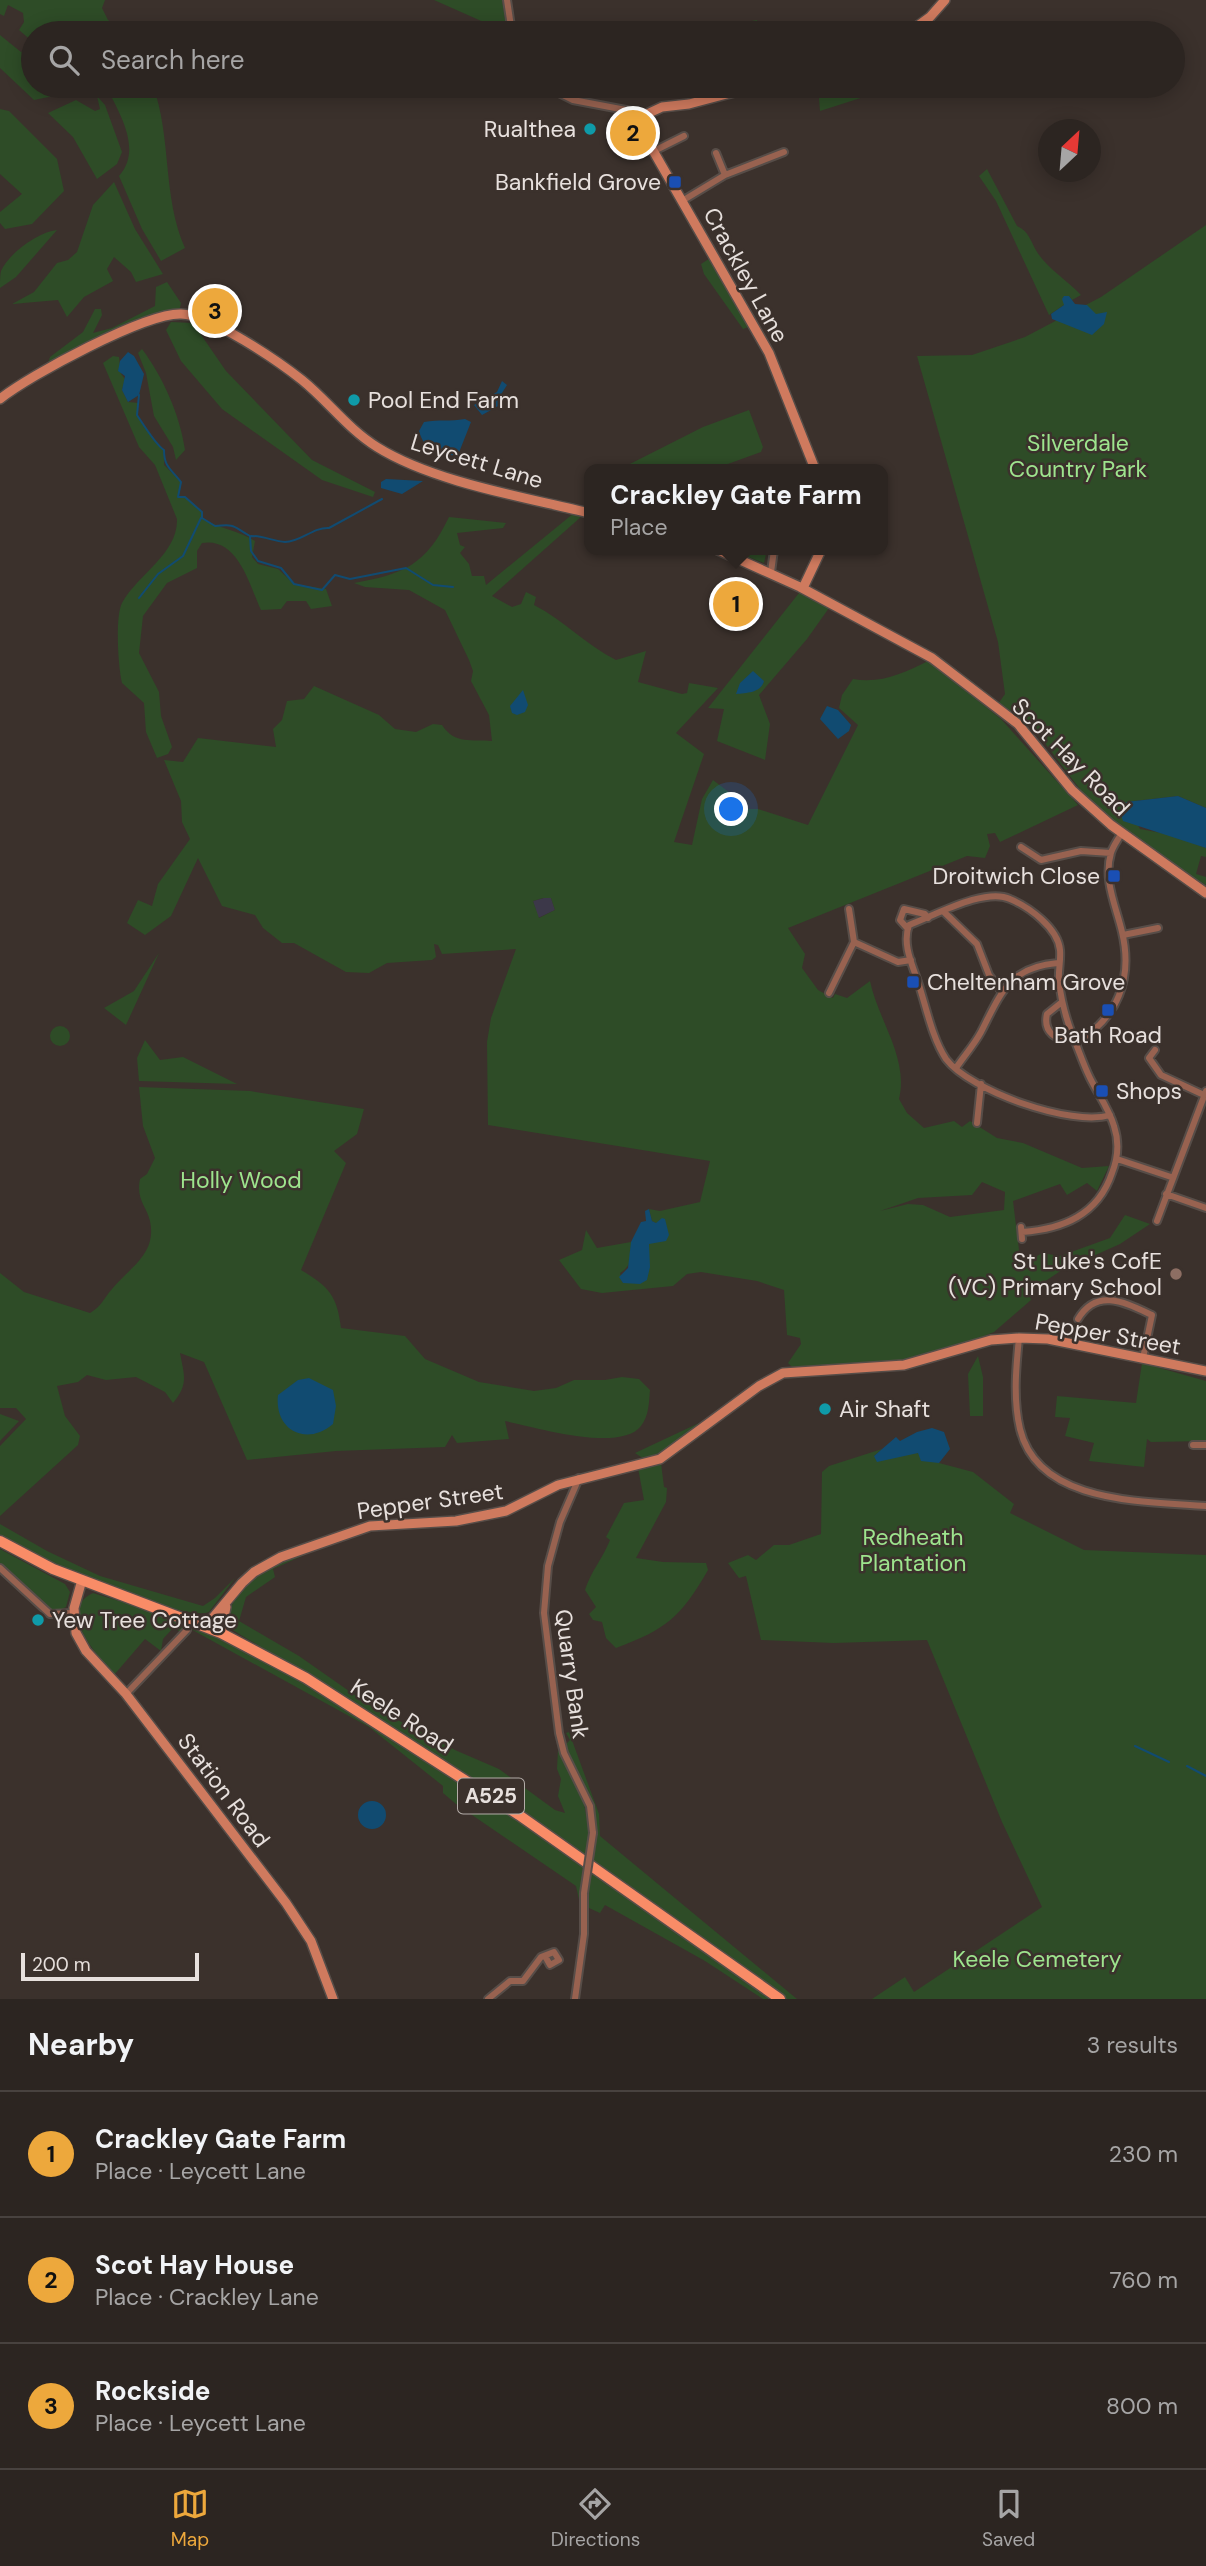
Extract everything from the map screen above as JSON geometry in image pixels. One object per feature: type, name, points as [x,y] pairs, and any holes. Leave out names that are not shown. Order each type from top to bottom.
[{"type":"main road","name":"A525","points":[[0,1541],[82,1580]]},
{"type":"main road","name":"Keele Road","points":[[82,1580],[206,1626],[306,1678],[464,1778],[624,1886],[780,1999]]},
{"type":"street","points":[[507,0],[510,21]]},
{"type":"street","points":[[923,21],[945,0]]},
{"type":"street","points":[[569,98],[651,111],[711,98]]},
{"type":"street","name":"Crackley Lane","points":[[651,111],[643,133],[769,353],[813,464]]},
{"type":"street","points":[[652,152],[684,136]]},
{"type":"street","points":[[682,201],[725,175],[784,152]]},
{"type":"street","points":[[716,153],[725,175]]},
{"type":"street","name":"Leycett Lane","points":[[0,399],[24,382],[139,325],[168,315],[184,314],[224,331],[281,363],[322,396],[356,432],[394,457],[458,480],[584,512]]},
{"type":"street","points":[[730,555],[801,587],[818,555]]},
{"type":"street","points":[[771,572],[773,555]]},
{"type":"street","name":"Scot Hay Road","points":[[801,587],[932,658],[1018,724],[1072,790],[1121,834],[1206,894]]},
{"type":"street","points":[[1062,1002],[1047,1014],[1045,1023],[1049,1033],[1067,1039],[1091,1034],[1118,1003],[1126,975],[1123,935],[1109,883],[1111,853],[1121,834]]},
{"type":"street","points":[[1021,846],[1041,860],[1081,851],[1111,853]]},
{"type":"street","points":[[1021,1233],[1066,1224],[1088,1212],[1105,1193],[1117,1159],[1117,1138],[1110,1115],[1089,1076],[1062,1002],[1058,963],[1060,950],[1051,928],[1009,898],[997,895],[982,897],[909,927],[905,937],[937,1038],[945,1057],[956,1068],[981,1084],[1060,1114],[1097,1119],[1110,1115]]},
{"type":"street","points":[[829,993],[854,942],[849,909]]},
{"type":"street","points":[[909,927],[900,920],[901,911],[908,909],[925,914],[928,918]]},
{"type":"street","points":[[944,912],[977,944],[989,975],[1001,991]]},
{"type":"street","points":[[1123,935],[1158,928]]},
{"type":"street","points":[[854,942],[898,962],[911,960]]},
{"type":"street","points":[[956,1068],[981,1032],[1001,991],[1024,971],[1058,963]]},
{"type":"street","points":[[1155,1050],[1149,1058],[1155,1070],[1205,1093],[1171,1177],[1157,1221]]},
{"type":"street","points":[[976,1123],[981,1084]]},
{"type":"street","points":[[1117,1159],[1171,1177]]},
{"type":"street","points":[[1166,1194],[1206,1208]]},
{"type":"street","points":[[1078,1319],[1090,1306],[1111,1299],[1152,1315],[1143,1358]]},
{"type":"street","points":[[1019,1338],[1014,1383],[1020,1431],[1044,1468],[1064,1483],[1102,1497],[1206,1506]]},
{"type":"street","name":"Pepper Street","points":[[206,1626],[254,1572],[274,1560],[330,1538],[387,1524],[456,1521],[490,1515],[523,1505],[558,1485],[579,1478],[660,1459],[759,1386],[783,1373],[904,1364],[991,1340],[1019,1338],[1048,1339],[1206,1371]]},
{"type":"street","name":"Quarry Bank","points":[[575,1999],[584,1934],[584,1893],[593,1833],[590,1806],[565,1753],[559,1733],[544,1613],[548,1566],[560,1522],[579,1478]]},
{"type":"street","points":[[0,1567],[50,1614],[74,1613]]},
{"type":"street","name":"Station Road","points":[[82,1580],[74,1613],[77,1636],[86,1651],[126,1694],[292,1912],[311,1941],[333,1999]]},
{"type":"street","points":[[221,1633],[227,1602]]},
{"type":"street","points":[[126,1694],[187,1630]]},
{"type":"street","points":[[488,1999],[510,1981],[523,1981],[545,1956]]},
{"type":"shaded area","points":[[551,898],[555,910],[538,918],[533,901]]},
{"type":"green space","points":[[0,0],[105,0],[102,8],[109,21],[24,21],[23,13],[8,5],[4,16],[0,14]]},
{"type":"green space","points":[[434,0],[502,0],[505,21],[481,21]]},
{"type":"green space","points":[[0,35],[21,52],[21,88],[0,68]]},
{"type":"green space","points":[[97,98],[105,105],[122,152],[117,164],[97,179],[73,137],[48,113],[76,100],[95,111],[100,109]]},
{"type":"green space","points":[[112,98],[157,98],[163,126],[173,208],[185,248],[161,261],[142,229],[119,176],[129,154],[129,143]]},
{"type":"green space","points":[[819,98],[861,98],[820,111]]},
{"type":"green space","points":[[0,109],[9,111],[57,159],[64,191],[32,224],[5,229],[0,223],[0,212],[22,194],[0,174]]},
{"type":"green space","points":[[987,169],[1017,226],[1027,234],[1047,264],[1081,295],[1072,300],[1069,296],[1064,305],[1049,315],[996,201],[979,176]]},
{"type":"green space","points":[[114,182],[135,229],[163,274],[136,282],[131,272],[114,257],[107,269],[113,281],[84,297],[67,317],[58,300],[12,304],[34,292],[57,263],[68,260],[77,252],[93,205]]},
{"type":"green space","name":"Silverdale Country Park","points":[[1206,225],[1206,808],[1178,796],[1126,802],[1140,829],[1172,835],[1206,848],[1206,857],[1201,856],[1196,874],[1206,877],[1206,885],[1147,847],[1106,815],[1081,791],[1038,735],[1013,712],[998,704],[1005,694],[998,642],[917,356],[972,355],[1025,337],[1101,297]]},
{"type":"green space","points":[[57,230],[16,277],[0,288],[1,271],[10,257],[33,239]]},
{"type":"green space","points":[[712,257],[751,326],[743,329],[704,274],[701,264]]},
{"type":"green space","points":[[167,282],[181,303],[179,312],[163,312],[129,322],[47,366],[50,357],[83,332],[95,309],[101,309],[102,315],[93,333],[112,328],[155,306],[156,287]]},
{"type":"green space","points":[[171,322],[193,323],[226,371],[312,460],[375,492],[373,497],[322,480],[222,409],[181,361],[166,330]]},
{"type":"green space","points":[[142,349],[164,384],[179,423],[185,450],[176,460],[173,447],[154,416],[146,373],[138,353]]},
{"type":"green space","points":[[113,356],[119,357],[121,374],[125,379],[122,390],[128,402],[139,403],[137,415],[164,450],[164,465],[181,482],[178,497],[185,497],[202,512],[202,518],[255,541],[252,557],[258,564],[278,569],[294,584],[326,589],[332,606],[311,609],[306,601],[287,601],[281,609],[261,610],[247,576],[233,555],[225,547],[202,543],[197,551],[197,568],[167,583],[143,616],[139,653],[159,692],[161,716],[172,747],[168,754],[157,758],[146,732],[144,703],[122,683],[118,654],[118,619],[122,603],[129,592],[171,543],[177,519],[155,465],[139,447],[103,363]]},
{"type":"green space","points":[[749,410],[763,447],[761,452],[728,464],[630,464],[703,427]]},
{"type":"green space","points":[[574,513],[582,516],[492,596],[512,607],[521,604],[526,592],[536,597],[534,605],[616,660],[646,651],[638,682],[682,694],[687,693],[689,683],[718,688],[676,733],[704,754],[674,842],[692,845],[702,799],[713,780],[734,796],[739,809],[758,809],[808,825],[858,725],[839,708],[842,695],[853,679],[883,679],[928,661],[1001,719],[1078,805],[1000,842],[995,833],[987,834],[990,846],[985,858],[967,856],[788,928],[805,954],[802,968],[818,990],[833,998],[835,994],[847,998],[870,981],[900,1069],[899,1099],[907,1113],[924,1128],[954,1121],[962,1127],[970,1121],[997,1138],[1023,1143],[1082,1168],[1109,1166],[1097,1191],[1087,1183],[1067,1195],[1060,1184],[1013,1201],[1021,1266],[1042,1253],[1060,1256],[1110,1238],[1125,1215],[1150,1224],[1120,1244],[1062,1270],[1029,1292],[1031,1300],[994,1332],[977,1339],[903,1360],[792,1367],[788,1363],[801,1344],[800,1338],[787,1335],[784,1290],[757,1281],[701,1272],[687,1274],[673,1286],[602,1293],[581,1289],[559,1260],[582,1250],[586,1230],[597,1248],[631,1242],[629,1263],[620,1273],[623,1283],[649,1243],[656,1223],[652,1221],[649,1209],[660,1211],[700,1202],[710,1161],[488,1125],[487,1042],[491,1018],[516,949],[442,954],[438,945],[434,944],[436,957],[432,960],[387,963],[369,973],[346,972],[294,943],[282,943],[263,928],[255,915],[222,906],[198,858],[171,916],[145,935],[127,923],[138,900],[152,906],[158,884],[190,839],[182,822],[181,801],[164,760],[183,762],[198,738],[276,747],[273,729],[282,720],[287,701],[304,699],[314,686],[379,715],[395,729],[416,732],[433,724],[442,725],[452,736],[458,738],[492,741],[489,715],[471,681],[473,671],[469,660],[445,610],[409,590],[365,587],[354,583],[387,576],[412,565],[431,546],[449,517],[506,523],[503,528],[457,533],[460,545],[465,547],[460,553],[469,564],[472,576],[484,576],[486,585]],"holes":[[[551,898],[555,910],[539,918],[533,901]],[[982,1182],[1005,1192],[1004,1210],[950,1217],[923,1205],[908,1204],[880,1211],[918,1198],[972,1195]]]},
{"type":"green space","points":[[743,555],[766,555],[764,563]]},
{"type":"green space","points":[[799,593],[829,608],[807,639],[759,695],[770,724],[765,760],[717,741],[724,709],[708,708]]},
{"type":"green space","points":[[159,953],[126,1025],[104,1008],[134,991]]},
{"type":"green space","points":[[60,1026],[67,1029],[70,1036],[67,1043],[60,1046],[53,1043],[50,1036],[53,1029]]},
{"type":"green space","points":[[145,1040],[160,1060],[183,1057],[237,1084],[139,1081],[137,1058]]},
{"type":"green space","name":"Holly Wood","points":[[139,1087],[250,1091],[364,1109],[357,1134],[334,1151],[346,1163],[301,1270],[330,1293],[337,1307],[341,1328],[405,1336],[425,1359],[479,1382],[534,1391],[556,1388],[574,1380],[622,1377],[639,1379],[650,1390],[644,1422],[630,1434],[597,1438],[505,1421],[509,1439],[457,1443],[452,1435],[445,1447],[336,1451],[247,1460],[204,1362],[180,1353],[184,1373],[183,1385],[173,1403],[165,1392],[136,1377],[106,1380],[87,1375],[78,1382],[57,1386],[65,1416],[80,1436],[78,1445],[0,1516],[0,1446],[26,1419],[16,1408],[0,1408],[0,1273],[24,1292],[90,1313],[146,1251],[150,1242],[150,1221],[140,1197],[139,1186],[140,1179],[147,1174],[155,1158],[143,1126]]},
{"type":"green space","points":[[978,1356],[983,1377],[983,1416],[970,1416],[968,1374]]},
{"type":"green space","points":[[1142,1363],[1206,1381],[1206,1441],[1151,1442],[1147,1439],[1144,1467],[1089,1461],[1094,1443],[1065,1436],[1070,1418],[1055,1417],[1057,1396],[1136,1403]]},
{"type":"green space","points":[[0,1414],[19,1421],[0,1441]]},
{"type":"green space","points":[[699,1423],[659,1453],[644,1459],[635,1453]]},
{"type":"green space","points":[[882,1449],[874,1456],[918,1453],[939,1463],[973,1472],[1014,1504],[1010,1513],[1084,1550],[1206,1555],[1206,1999],[872,1999],[905,1977],[914,1992],[1042,1907],[1002,1822],[927,1640],[834,1643],[761,1640],[746,1576],[739,1578],[728,1563],[748,1555],[756,1560],[774,1545],[789,1545],[821,1534],[822,1472],[829,1466]]},
{"type":"green space","points":[[661,1463],[664,1487],[667,1488],[666,1502],[636,1558],[706,1563],[708,1570],[689,1599],[671,1619],[648,1634],[616,1648],[606,1638],[602,1622],[593,1620],[589,1614],[596,1607],[585,1590],[610,1540],[606,1537],[624,1503],[644,1500],[638,1468]]},
{"type":"green space","points":[[0,1524],[47,1551],[100,1576],[203,1606],[235,1578],[209,1612],[193,1613],[139,1598],[73,1571],[0,1536]]},
{"type":"green space","points":[[320,1548],[273,1569],[275,1577],[246,1597],[239,1621],[299,1656],[369,1705],[455,1750],[499,1769],[555,1810],[565,1813],[558,1796],[561,1779],[557,1769],[558,1750],[583,1797],[589,1832],[595,1833],[591,1798],[564,1746],[570,1740],[566,1733],[569,1732],[599,1814],[600,1836],[797,1999],[786,1999],[558,1837],[310,1676],[229,1628],[231,1607],[247,1583],[280,1562]]},
{"type":"green space","points":[[0,1549],[65,1584],[70,1592],[66,1607],[60,1610],[50,1609],[0,1563]]},
{"type":"green space","points":[[93,1593],[184,1621],[255,1654],[338,1701],[510,1813],[775,1999],[763,1999],[705,1961],[605,1905],[600,1913],[580,1904],[576,1886],[456,1804],[443,1793],[443,1786],[369,1727],[187,1627],[181,1633],[174,1627],[163,1639],[161,1651],[145,1639],[114,1675],[90,1645],[79,1622],[78,1611],[82,1601]]},
{"type":"water","points":[[1064,296],[1069,296],[1075,304],[1087,305],[1096,314],[1107,312],[1104,324],[1092,335],[1052,319],[1051,314],[1064,305]]},
{"type":"water","points":[[128,352],[134,356],[144,374],[139,395],[128,402],[122,390],[125,376],[118,371],[120,361]]},
{"type":"water","points":[[502,381],[507,385],[500,396],[500,405],[482,415],[474,405],[497,392]]},
{"type":"water","points":[[465,419],[471,422],[458,455],[444,455],[433,451],[425,444],[419,431],[424,422]]},
{"type":"water","points":[[386,479],[423,481],[402,494],[381,488],[381,482]]},
{"type":"water","points":[[753,671],[764,681],[760,688],[753,692],[736,694],[740,683]]},
{"type":"water","points":[[523,690],[528,705],[525,712],[517,715],[512,713],[510,706]]},
{"type":"water","points":[[827,706],[838,710],[851,725],[849,731],[838,739],[820,719]]},
{"type":"water","points":[[1178,796],[1206,808],[1206,848],[1123,821],[1121,815],[1126,802]]},
{"type":"water","points":[[649,1209],[652,1221],[656,1223],[662,1218],[665,1219],[669,1235],[666,1241],[649,1244],[650,1267],[647,1280],[640,1284],[623,1283],[619,1277],[628,1268],[631,1242],[641,1222],[646,1221],[645,1211]]},
{"type":"water","points":[[309,1378],[333,1390],[336,1406],[333,1424],[323,1431],[303,1434],[287,1426],[281,1418],[278,1395],[298,1380]]},
{"type":"water","points":[[932,1428],[944,1432],[950,1449],[939,1463],[921,1461],[918,1453],[877,1462],[874,1456],[896,1437],[900,1441]]},
{"type":"water","points":[[372,1801],[382,1805],[386,1815],[382,1825],[372,1829],[362,1825],[358,1815],[362,1805]]},
{"type":"waterway","points":[[139,395],[137,415],[164,450],[167,464],[181,482],[178,497],[185,497],[202,512],[202,518],[215,526],[234,526],[250,536],[251,551],[258,561],[281,568],[294,584],[322,590],[335,575],[350,579],[406,568],[433,585],[453,587]]},
{"type":"waterway","points":[[251,536],[285,542],[296,540],[329,528],[382,499]]},
{"type":"waterway","points":[[139,598],[158,574],[183,556],[201,518]]},
{"type":"waterway","points":[[1135,1746],[1169,1762]]},
{"type":"waterway","points":[[1187,1766],[1206,1776]]},
{"type":"place","name":"Rualthea","points":[[590,129]]},
{"type":"place","name":"Scot Hay House","points":[[633,133]]},
{"type":"place","name":"Bankfield Grove","points":[[675,182]]},
{"type":"place","name":"Rockside","points":[[215,311]]},
{"type":"place","name":"Pool End Farm","points":[[354,400]]},
{"type":"place","name":"Crackley Gate Farm","points":[[736,604]]},
{"type":"place","name":"Droitwich Close","points":[[1114,876]]},
{"type":"place","name":"Cheltenham Grove","points":[[913,982]]},
{"type":"place","name":"Bath Road","points":[[1108,1010]]},
{"type":"place","name":"Shops","points":[[1102,1091]]},
{"type":"place","name":"St Luke's CofE (VC) Primary School","points":[[1176,1274]]},
{"type":"place","name":"Air Shaft","points":[[825,1409]]},
{"type":"place","name":"Yew Tree Cottage","points":[[38,1620]]},
{"type":"park label","name":"Redheath Plantation","points":[[913,1550]]},
{"type":"park label","name":"Keele Cemetery","points":[[1037,1959]]}]
